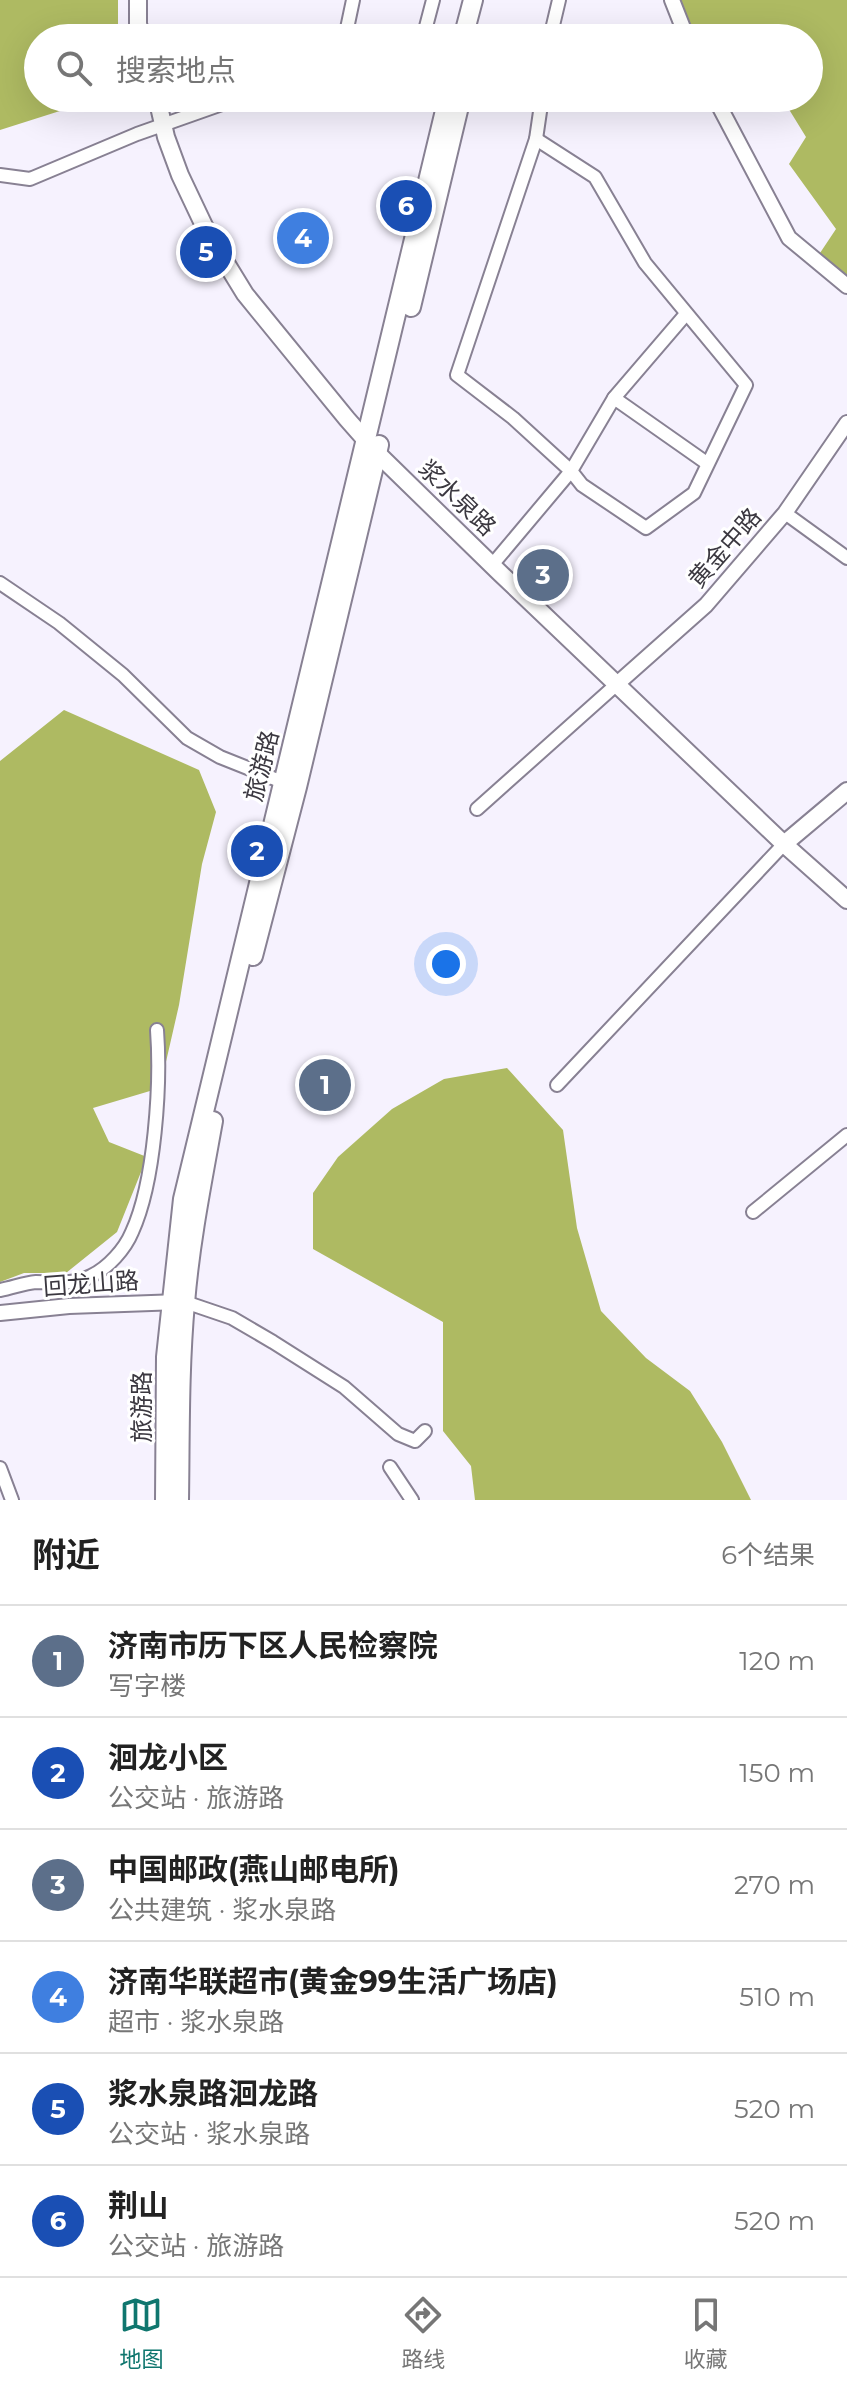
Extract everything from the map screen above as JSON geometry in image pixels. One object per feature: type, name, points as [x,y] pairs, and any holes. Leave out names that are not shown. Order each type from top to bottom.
[{"type":"main road","points":[[138,0],[138,24]]},
{"type":"main road","points":[[467,24],[473,0]]},
{"type":"main road","points":[[479,24],[485,0]]},
{"type":"main road","name":"浆水泉路","points":[[160,112],[180,175],[207,232],[245,294],[347,419],[492,565],[784,844],[847,900]]},
{"type":"main road","name":"旅游路","points":[[372,446],[445,112]]},
{"type":"main road","name":"旅游路","points":[[179,1500],[181,1351],[178,1302],[183,1199],[290,785],[457,112]]},
{"type":"main road","points":[[784,844],[847,791]]},
{"type":"main road","name":"旅游路","points":[[165,1500],[166,1357],[178,1302]]},
{"type":"street","points":[[348,24],[353,0]]},
{"type":"street","points":[[427,24],[433,0]]},
{"type":"street","points":[[553,24],[559,0]]},
{"type":"street","points":[[672,0],[681,24]]},
{"type":"street","points":[[0,175],[30,179],[201,112]]},
{"type":"street","points":[[536,139],[595,177],[645,263],[746,385],[694,493],[646,528],[582,485],[513,418],[457,375],[536,139],[540,112]]},
{"type":"street","points":[[722,112],[789,238],[847,286]]},
{"type":"street","points":[[492,565],[571,471],[614,398],[686,314]]},
{"type":"street","points":[[614,398],[708,464]]},
{"type":"street","name":"黄金中路","points":[[617,684],[706,605],[785,513],[847,423]]},
{"type":"street","points":[[785,513],[847,558]]},
{"type":"street","points":[[0,583],[59,623],[123,675],[187,738],[220,757],[290,785]]},
{"type":"street","points":[[477,809],[617,684]]},
{"type":"street","points":[[557,1085],[784,844]]},
{"type":"street","points":[[0,1290],[33,1282],[64,1283],[90,1277],[108,1265],[132,1232],[147,1178],[154,1131],[159,1060],[157,1030]]},
{"type":"street","points":[[753,1212],[847,1135]]},
{"type":"street","points":[[178,1302],[232,1318],[344,1387],[398,1434],[415,1441],[425,1431]]},
{"type":"street","name":"回龙山路","points":[[0,1313],[69,1306],[178,1302]]},
{"type":"street","points":[[390,1467],[412,1500]]},
{"type":"street","points":[[0,1468],[12,1500]]},
{"type":"green space","points":[[0,0],[118,0],[118,24],[24,24],[24,112],[57,112],[0,130]]},
{"type":"green space","points":[[672,0],[847,0],[847,276],[818,256],[836,229],[789,164],[806,137],[791,112],[823,112],[823,24],[681,24]]},
{"type":"green space","points":[[64,710],[199,770],[216,812],[202,864],[179,1005],[160,1088],[93,1108],[109,1142],[147,1157],[117,1232],[66,1273],[24,1273],[0,1282],[0,761]]},
{"type":"green space","points":[[507,1068],[563,1130],[577,1228],[601,1311],[646,1358],[690,1391],[722,1442],[751,1500],[475,1500],[471,1466],[443,1431],[443,1322],[313,1249],[313,1193],[338,1157],[392,1109],[444,1079]]},
{"type":"place","name":"荆山","points":[[406,206]]},
{"type":"place","name":"济南华联超市(黄金99生活广场店)","points":[[303,238]]},
{"type":"place","name":"浆水泉路洄龙路","points":[[206,252]]},
{"type":"place","name":"中国邮政(燕山邮电所)","points":[[543,575]]},
{"type":"place","name":"洄龙小区","points":[[257,851]]},
{"type":"place","name":"济南市历下区人民检察院","points":[[325,1085]]}]
